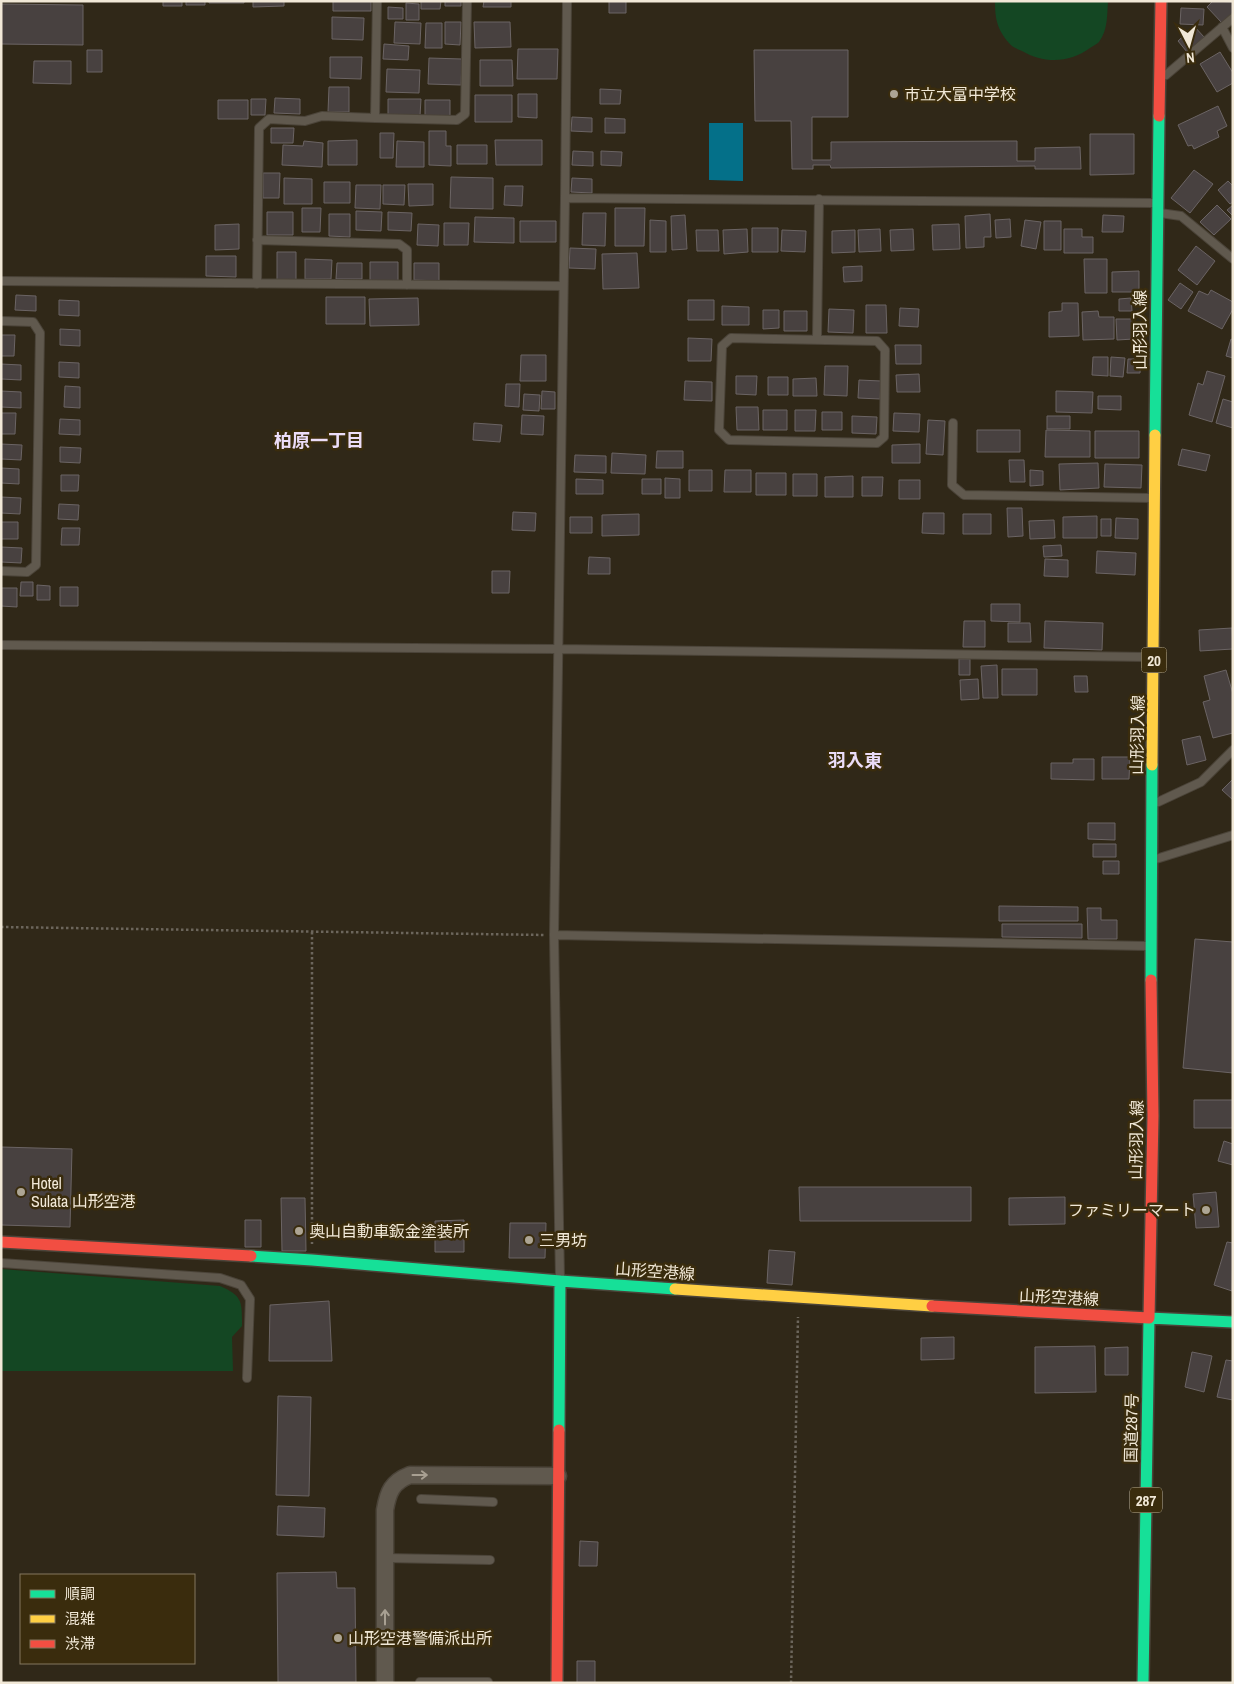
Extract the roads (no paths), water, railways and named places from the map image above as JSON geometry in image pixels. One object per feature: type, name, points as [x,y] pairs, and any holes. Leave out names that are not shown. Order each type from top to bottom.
[{"type":"main road","name":"山形羽入線","points":[[1149,1318],[1153,1116],[1152,804],[1157,208],[1161,1]]},
{"type":"main road","name":"山形空港線","points":[[1,1242],[312,1260],[560,1281],[799,1298],[1149,1318]]},
{"type":"main road","points":[[557,1683],[560,1281]]},
{"type":"main road","points":[[1149,1318],[1233,1322]]},
{"type":"main road","name":"国道287号","points":[[1143,1683],[1149,1318]]},
{"type":"street","points":[[385,1683],[385,1510],[392,1486],[400,1479],[410,1475],[558,1476]]},
{"type":"lane","points":[[375,118],[377,1]]},
{"type":"lane","points":[[256,284],[259,128],[269,119],[305,121],[322,116],[457,120],[465,114],[467,1]]},
{"type":"lane","points":[[560,1281],[554,935],[567,1]]},
{"type":"lane","points":[[1159,81],[1233,18]]},
{"type":"lane","points":[[1222,27],[1233,48]]},
{"type":"lane","points":[[565,198],[819,199],[1157,208],[1181,216],[1233,259]]},
{"type":"lane","points":[[817,338],[819,199]]},
{"type":"lane","points":[[257,240],[399,244],[407,250],[407,285]]},
{"type":"lane","points":[[1,281],[563,286]]},
{"type":"lane","points":[[1,321],[33,322],[40,333],[36,565],[27,572],[1,571]]},
{"type":"lane","points":[[731,338],[817,338],[877,341],[885,350],[884,436],[877,443],[729,440],[719,430],[722,346],[731,338]]},
{"type":"lane","points":[[953,423],[952,486],[964,495],[1155,498]]},
{"type":"lane","points":[[1,645],[558,649],[1154,657]]},
{"type":"lane","points":[[1152,804],[1201,782],[1233,750]]},
{"type":"lane","points":[[1152,861],[1233,835]]},
{"type":"lane","points":[[554,935],[1151,946]]},
{"type":"lane","points":[[1,1263],[220,1278],[241,1285],[250,1299],[247,1378]]},
{"type":"lane","points":[[421,1499],[493,1502]]},
{"type":"lane","points":[[384,1558],[490,1560]]},
{"type":"lane","points":[[420,1682],[488,1682]]},
{"type":"water","points":[[709,123],[743,123],[743,181],[709,180]]},
{"type":"place","name":"市立大富中学校","points":[[894,94]]},
{"type":"place","name":"Hotel Sulata 山形空港","points":[[21,1192]]},
{"type":"place","name":"ファミリーマート","points":[[1206,1210]]},
{"type":"place","name":"奥山自動車鈑金塗装所","points":[[299,1231]]},
{"type":"place","name":"三男坊","points":[[529,1240]]},
{"type":"place","name":"山形空港警備派出所","points":[[338,1638]]},
{"type":"district","name":"柏原一丁目","points":[[319,440]]},
{"type":"district","name":"羽入東","points":[[855,760]]}]
